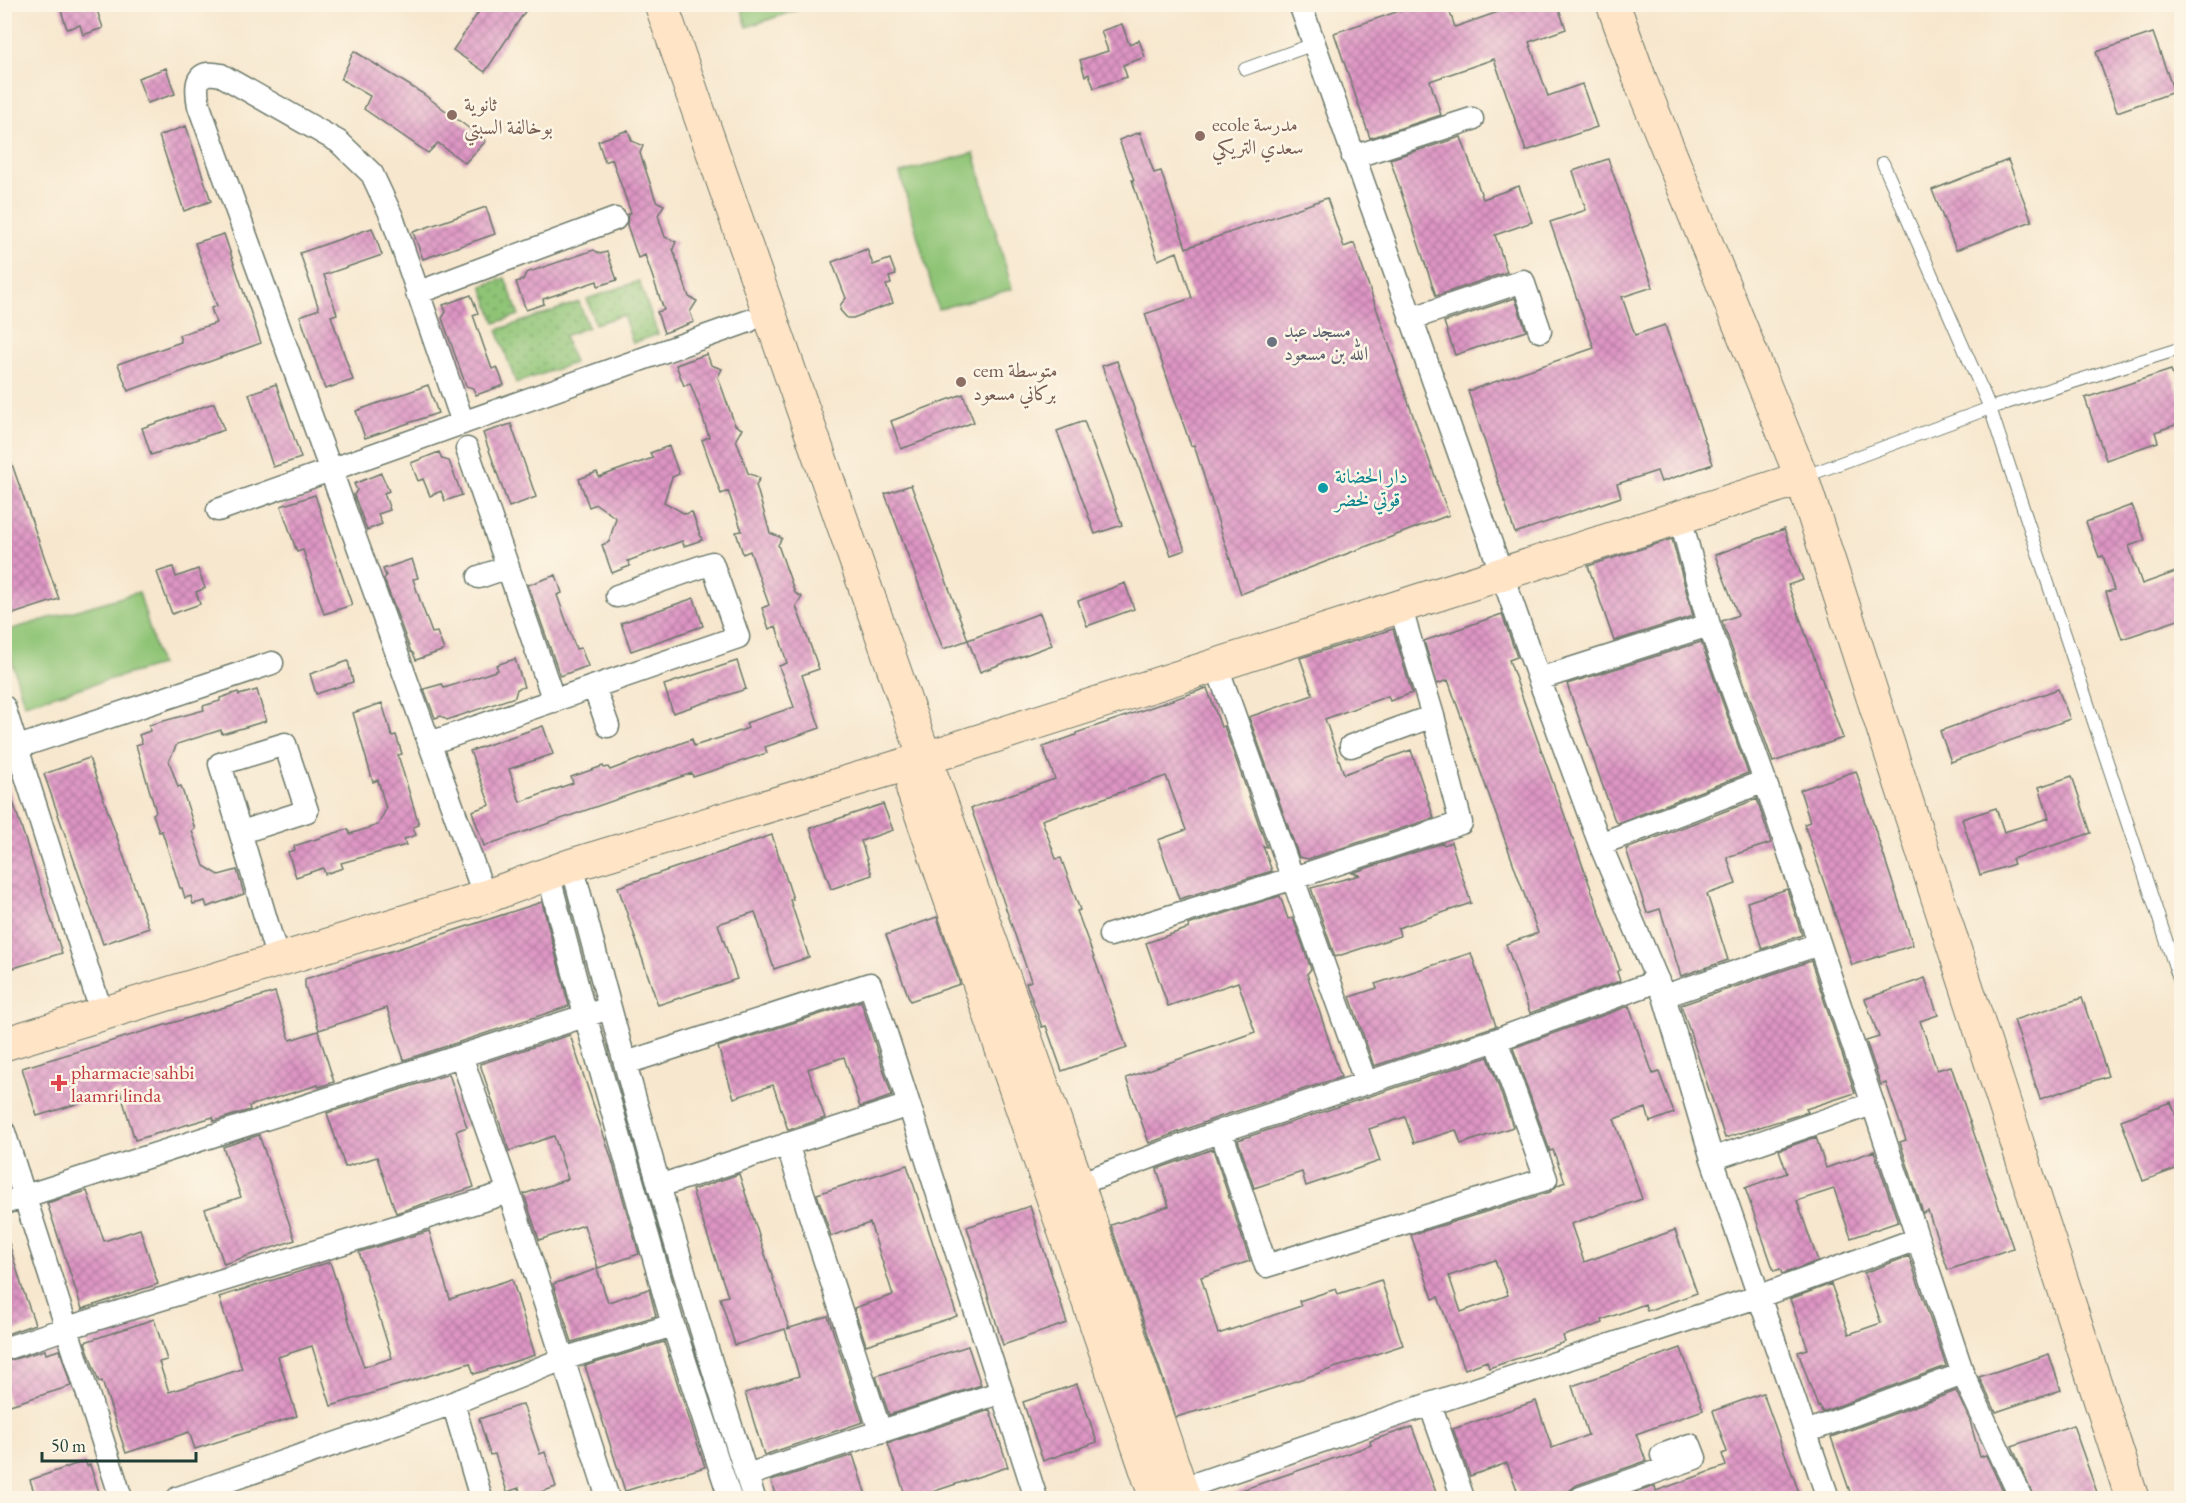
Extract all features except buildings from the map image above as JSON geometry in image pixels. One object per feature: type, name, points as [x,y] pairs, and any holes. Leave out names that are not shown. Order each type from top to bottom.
[{"type":"main road","points":[[637,4],[749,321],[915,761]]},
{"type":"main road","points":[[661,4],[915,761],[1064,1189],[1165,1496]]},
{"type":"main road","points":[[1613,4],[1642,85],[1802,478],[2132,1498]]},
{"type":"main road","points":[[4,1044],[485,897],[560,869],[915,761],[1802,478]]},
{"type":"street","points":[[1300,4],[1539,679],[1600,844],[1661,988],[1712,1159],[1828,1498]]},
{"type":"street","points":[[463,423],[392,217],[372,174],[339,142],[221,75],[206,73],[201,77],[196,90],[199,106],[485,897]]},
{"type":"street","points":[[1353,157],[1472,119]]},
{"type":"street","points":[[417,293],[615,219]]},
{"type":"street","points":[[1410,319],[1523,281],[1540,332]]},
{"type":"street","points":[[218,510],[749,321]]},
{"type":"street","points":[[467,449],[554,701]]},
{"type":"street","points":[[1680,517],[1709,625],[1765,781],[1963,1374],[2017,1497]]},
{"type":"street","points":[[430,743],[738,637],[712,563],[618,596]]},
{"type":"street","points":[[479,577],[508,567]]},
{"type":"street","points":[[1110,934],[1294,878],[1461,823],[1400,606]]},
{"type":"street","points":[[1539,679],[1709,625]]},
{"type":"street","points":[[18,747],[272,663]]},
{"type":"street","points":[[1216,664],[1366,1083]]},
{"type":"street","points":[[594,687],[608,726]]},
{"type":"street","points":[[4,707],[102,1014]]},
{"type":"street","points":[[1351,746],[1432,716]]},
{"type":"street","points":[[1600,844],[1765,781]]},
{"type":"street","points":[[242,832],[278,960]]},
{"type":"street","points":[[560,869],[610,1008],[627,1063],[659,1186],[712,1368],[754,1498]]},
{"type":"street","points":[[560,869],[585,1015],[673,1325],[730,1498]]},
{"type":"street","points":[[1064,1189],[1221,1131],[1496,1040],[1661,988],[1819,944]]},
{"type":"street","points":[[627,1063],[870,984],[1036,1498]]},
{"type":"street","points":[[14,1200],[610,1008]]},
{"type":"street","points":[[1221,1131],[1266,1266],[1546,1179],[1496,1040]]},
{"type":"street","points":[[461,1056],[509,1192],[608,1498]]},
{"type":"street","points":[[1712,1159],[1872,1104]]},
{"type":"street","points":[[659,1186],[909,1105]]},
{"type":"street","points":[[4,1132],[14,1200],[66,1328],[122,1498]]},
{"type":"street","points":[[787,1144],[880,1431]]},
{"type":"street","points":[[4,1349],[509,1192]]},
{"type":"street","points":[[1165,1496],[1430,1404],[1760,1296],[1917,1239]]},
{"type":"street","points":[[178,1498],[453,1403],[563,1359],[673,1325]]},
{"type":"street","points":[[1806,1431],[1963,1374]]},
{"type":"street","points":[[747,1474],[1002,1392]]},
{"type":"street","points":[[453,1403],[482,1498]]},
{"type":"street","points":[[1430,1404],[1463,1498]]},
{"type":"street","points":[[1581,1498],[1695,1458],[1690,1445],[1662,1455]]},
{"type":"lane","points":[[1245,69],[1314,44]]},
{"type":"lane","points":[[1883,163],[1990,408],[2181,988]]},
{"type":"lane","points":[[1802,478],[1990,408],[2181,348]]},
{"type":"green space","points":[[740,4],[812,4],[812,5],[747,27]]},
{"type":"green space","points":[[974,153],[1012,289],[938,309],[900,173]]},
{"type":"green space","points":[[505,278],[519,315],[495,323],[482,286]]},
{"type":"green space","points":[[639,281],[658,334],[633,343],[623,315],[595,324],[587,299]]},
{"type":"green space","points":[[579,302],[588,327],[564,336],[574,363],[516,383],[497,330]]},
{"type":"green space","points":[[139,592],[160,665],[24,704],[5,631]]},
{"type":"place","name":"ثانوية بوخالفة السبتي","points":[[452,115]]},
{"type":"place","name":"ecole مدرسة سعدي التريكي","points":[[1200,136]]},
{"type":"place","name":"مسجد عبد الله بن مسعود","points":[[1272,342]]},
{"type":"place","name":"cem متوسطة بركاني مسعود","points":[[961,382]]},
{"type":"place","name":"دار الحضانة قوتي لخضر","points":[[1323,488]]},
{"type":"place","name":"pharmacie sahbi laamri linda","points":[[59,1083]]}]
